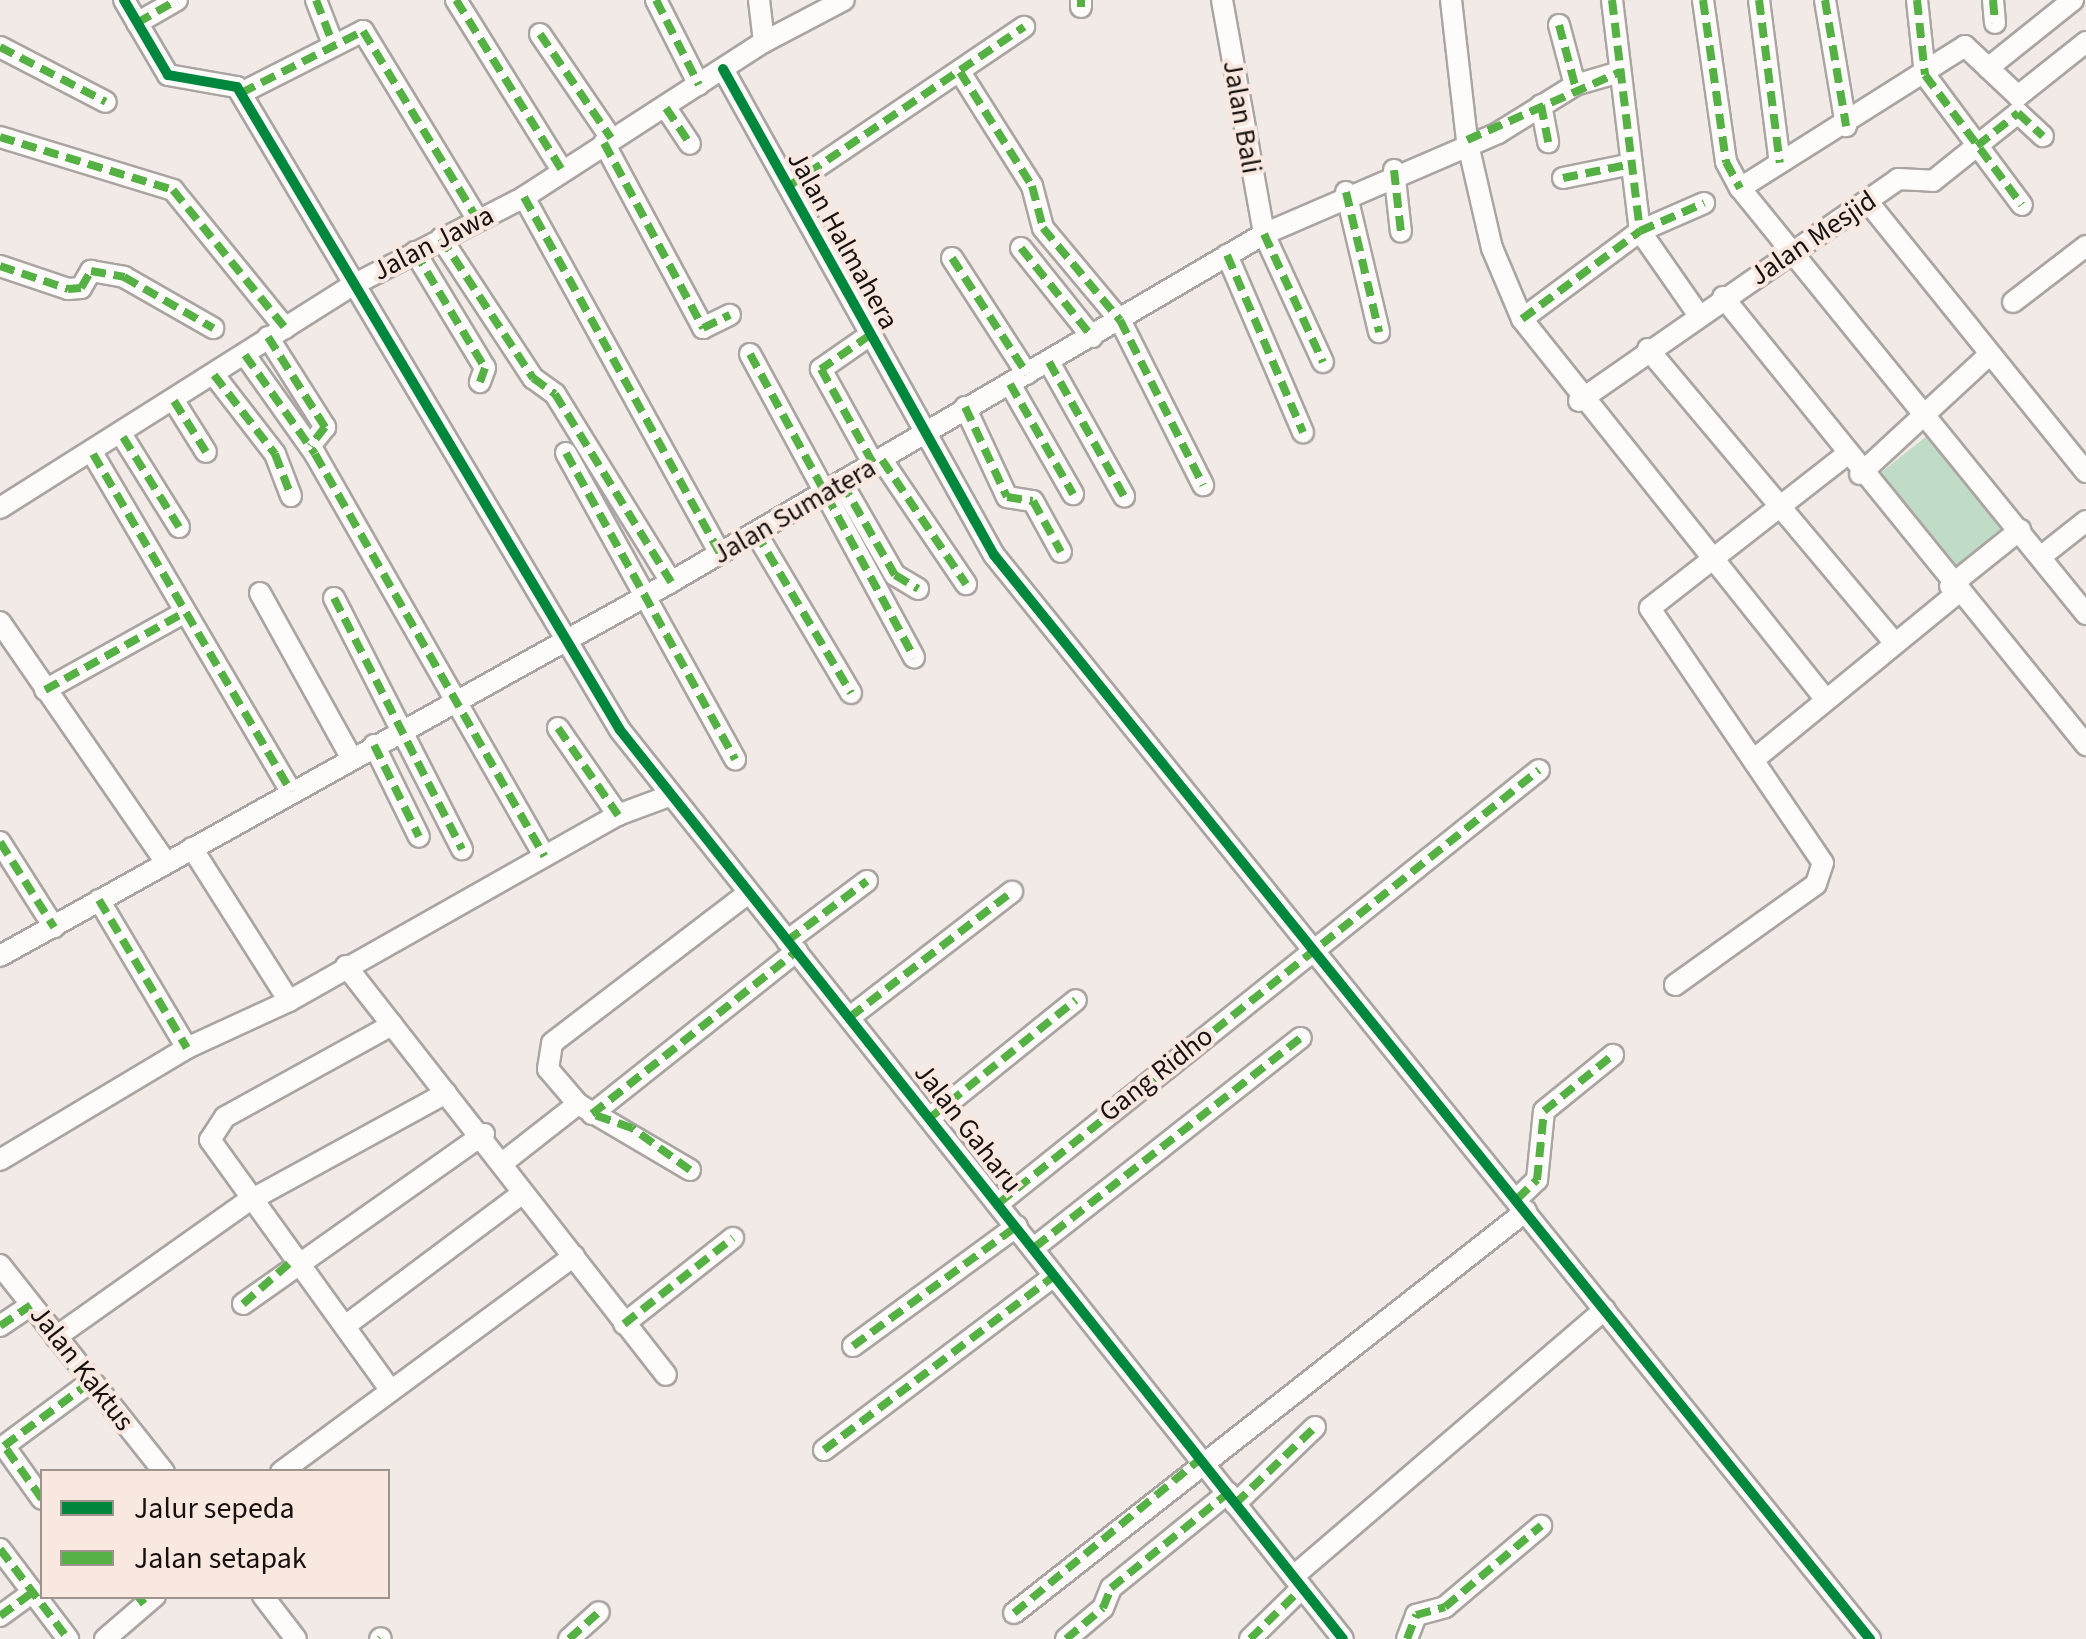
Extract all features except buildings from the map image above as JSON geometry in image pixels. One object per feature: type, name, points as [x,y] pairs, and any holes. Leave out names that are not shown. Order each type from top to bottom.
[{"type":"street","points":[[124,0],[168,74],[188,84],[230,79],[241,93],[334,44],[368,35],[478,220]]},
{"type":"street","points":[[137,23],[177,0]]},
{"type":"street","points":[[316,0],[334,44]]},
{"type":"street","points":[[456,0],[561,169]]},
{"type":"street","points":[[656,0],[699,86]]},
{"type":"street","points":[[759,0],[764,42]]},
{"type":"street","name":"Jalan Jawa","points":[[0,508],[123,436],[351,286],[524,197],[561,169],[666,108],[764,42],[844,0]]},
{"type":"street","name":"Jalan Bali","points":[[1222,0],[1264,234],[1323,362]]},
{"type":"street","points":[[1451,0],[1468,140],[1492,248],[1522,319],[1579,401],[1823,696]]},
{"type":"street","points":[[1612,0],[1640,231],[1698,314]]},
{"type":"street","points":[[1703,0],[1726,162],[1740,188],[1792,256],[2043,556],[2086,614]]},
{"type":"street","points":[[1759,0],[1780,163]]},
{"type":"street","points":[[1825,0],[1846,126]]},
{"type":"street","points":[[1918,0],[1924,75],[2022,205]]},
{"type":"street","points":[[1993,0],[1995,23]]},
{"type":"street","points":[[1988,68],[2074,0],[2086,8]]},
{"type":"street","points":[[1559,25],[1575,84]]},
{"type":"street","points":[[789,186],[1024,27]]},
{"type":"street","points":[[540,34],[608,141],[703,328],[730,314]]},
{"type":"street","points":[[1740,188],[1846,126],[1965,46],[2018,96],[2086,42]]},
{"type":"street","points":[[0,47],[106,102]]},
{"type":"street","name":"Jalan Halmahera","points":[[723,70],[920,434],[994,555],[1315,947],[1870,1639]]},
{"type":"street","points":[[960,72],[1032,186],[1043,228],[1120,320],[1203,485]]},
{"type":"street","name":"Jalan Sumatera","points":[[0,956],[164,860],[648,596],[1264,234],[1346,192],[1468,140],[1575,84],[1620,72]]},
{"type":"street","name":"Jalan Gaharu","points":[[241,93],[562,641],[669,796],[1000,1203],[1054,1277],[1340,1638]]},
{"type":"street","points":[[1541,104],[1548,142]]},
{"type":"street","points":[[666,108],[690,144]]},
{"type":"street","name":"Jalan Mesjid","points":[[1579,401],[1648,348],[1792,256],[1905,177],[1933,180],[2018,113],[2044,136]]},
{"type":"street","points":[[0,136],[172,190],[277,332],[325,427],[310,446]]},
{"type":"street","points":[[1563,178],[1632,164]]},
{"type":"street","points":[[1394,170],[1401,232]]},
{"type":"street","points":[[1346,192],[1379,332]]},
{"type":"street","points":[[524,197],[720,554]]},
{"type":"street","points":[[1522,319],[1640,231],[1704,202]]},
{"type":"street","points":[[1868,202],[1987,357],[2086,472]]},
{"type":"street","points":[[441,238],[532,378],[556,394],[671,582]]},
{"type":"street","points":[[2013,302],[2086,246]]},
{"type":"street","points":[[1022,248],[1092,337]]},
{"type":"street","points":[[416,252],[485,368],[480,382]]},
{"type":"street","points":[[1227,255],[1303,432]]},
{"type":"street","points":[[952,258],[1019,379],[1072,494]]},
{"type":"street","points":[[0,266],[68,289],[81,288],[91,271],[124,277],[213,328]]},
{"type":"street","points":[[1723,297],[1953,590],[2086,745]]},
{"type":"street","points":[[870,336],[821,368],[878,462],[966,584]]},
{"type":"street","points":[[1648,348],[1896,643]]},
{"type":"street","points":[[750,354],[822,494],[914,657]]},
{"type":"street","points":[[245,355],[310,446],[544,856]]},
{"type":"street","points":[[1860,474],[1987,357]]},
{"type":"street","points":[[1049,362],[1124,496]]},
{"type":"street","points":[[214,375],[256,428],[291,496]]},
{"type":"street","points":[[174,402],[206,452]]},
{"type":"street","points":[[965,407],[1007,497],[1033,501],[1061,552]]},
{"type":"street","points":[[256,428],[284,410]]},
{"type":"street","points":[[123,436],[179,527]]},
{"type":"street","points":[[566,453],[648,596],[734,759]]},
{"type":"street","points":[[93,454],[291,791]]},
{"type":"street","points":[[1675,985],[1822,874],[1756,757],[1650,608],[1846,455]]},
{"type":"street","points":[[842,483],[896,576],[918,589]]},
{"type":"street","points":[[2043,556],[2086,522]]},
{"type":"street","points":[[1756,757],[1823,696],[1896,643],[2020,530]]},
{"type":"street","points":[[756,533],[850,693]]},
{"type":"street","points":[[260,593],[351,757]]},
{"type":"street","points":[[334,598],[462,850]]},
{"type":"street","points":[[45,690],[185,612]]},
{"type":"street","points":[[0,622],[164,860]]},
{"type":"street","points":[[558,728],[618,815]]},
{"type":"street","points":[[374,746],[419,837]]},
{"type":"street","name":"Gang Ridho","points":[[1000,1203],[1539,770]]},
{"type":"street","points":[[0,1160],[187,1048],[289,1001],[618,815],[669,796]]},
{"type":"street","points":[[0,842],[54,927]]},
{"type":"street","points":[[192,848],[289,1001]]},
{"type":"street","points":[[505,1162],[586,1109],[792,946],[867,881]]},
{"type":"street","points":[[850,1017],[1012,892]]},
{"type":"street","points":[[690,1170],[632,1128],[586,1109],[548,1068],[552,1043],[746,894]]},
{"type":"street","points":[[98,900],[187,1048]]},
{"type":"street","points":[[346,966],[446,1093],[484,1134],[523,1193],[666,1375]]},
{"type":"street","points":[[931,1117],[1076,1000]]},
{"type":"street","points":[[389,1388],[248,1202],[211,1144],[214,1128],[392,1025]]},
{"type":"street","points":[[1035,1247],[1302,1038]]},
{"type":"street","points":[[1014,1613],[1522,1205],[1537,1180],[1544,1110],[1613,1055]]},
{"type":"street","points":[[56,1336],[248,1202],[446,1093]]},
{"type":"street","points":[[243,1304],[292,1261],[484,1134]]},
{"type":"street","points":[[345,1326],[523,1193]]},
{"type":"street","points":[[853,1346],[1016,1226]]},
{"type":"street","points":[[624,1324],[733,1238]]},
{"type":"street","points":[[285,1469],[389,1388],[574,1256]]},
{"type":"street","name":"Jalan Kaktus","points":[[0,1265],[162,1469]]},
{"type":"street","points":[[824,1450],[1054,1277]]},
{"type":"street","points":[[0,1326],[31,1304]]},
{"type":"street","points":[[1250,1639],[1298,1582],[1605,1310]]},
{"type":"street","points":[[40,1496],[4,1446],[92,1381]]},
{"type":"street","points":[[1066,1639],[1104,1608],[1111,1588],[1232,1498],[1315,1427]]},
{"type":"street","points":[[1406,1639],[1416,1615],[1445,1607],[1541,1526]]},
{"type":"street","points":[[0,1548],[30,1594],[68,1639]]},
{"type":"street","points":[[0,1616],[30,1594]]},
{"type":"street","points":[[105,1639],[146,1599]]},
{"type":"street","points":[[265,1599],[296,1639]]},
{"type":"street","points":[[569,1639],[599,1612]]},
{"type":"green space","points":[[1933,431],[2013,529],[1949,581],[1869,482]]},
{"type":"marked path","points":[[137,23],[177,0]]},
{"type":"marked path","points":[[316,0],[333,44]]},
{"type":"marked path","points":[[456,0],[561,169]]},
{"type":"marked path","points":[[656,0],[699,85]]},
{"type":"marked path","points":[[1081,0],[1081,7]]},
{"type":"marked path","points":[[1612,0],[1640,231]]},
{"type":"marked path","points":[[1703,0],[1726,162],[1740,188]]},
{"type":"marked path","points":[[1759,0],[1780,163]]},
{"type":"marked path","points":[[1825,0],[1846,126]]},
{"type":"marked path","points":[[1917,0],[1925,75],[2022,205]]},
{"type":"marked path","points":[[1993,0],[1995,23]]},
{"type":"marked path","points":[[1559,25],[1575,85]]},
{"type":"marked path","points":[[789,186],[1024,27]]},
{"type":"marked path","points":[[241,93],[363,31],[478,220]]},
{"type":"marked path","points":[[540,34],[611,138]]},
{"type":"marked path","points":[[0,47],[106,102]]},
{"type":"marked path","points":[[960,72],[1032,186],[1043,228],[1120,320],[1203,485]]},
{"type":"marked path","points":[[1467,140],[1620,72]]},
{"type":"marked path","points":[[1541,105],[1548,142]]},
{"type":"marked path","points":[[666,108],[690,144]]},
{"type":"marked path","points":[[1977,146],[2018,113],[2043,136]]},
{"type":"marked path","points":[[0,137],[173,190],[285,328]]},
{"type":"marked path","points":[[604,143],[703,328],[730,315]]},
{"type":"marked path","points":[[1563,178],[1632,164]]},
{"type":"marked path","points":[[1394,170],[1401,232]]},
{"type":"marked path","points":[[1346,192],[1379,332]]},
{"type":"marked path","points":[[524,197],[720,554]]},
{"type":"marked path","points":[[1522,319],[1640,231],[1704,203]]},
{"type":"marked path","points":[[1264,234],[1323,362]]},
{"type":"marked path","points":[[441,238],[533,378],[555,394],[671,582]]},
{"type":"marked path","points":[[1021,248],[1092,337]]},
{"type":"marked path","points":[[415,252],[485,368],[480,382]]},
{"type":"marked path","points":[[1227,255],[1303,432]]},
{"type":"marked path","points":[[952,258],[1027,374]]},
{"type":"marked path","points":[[0,266],[68,289],[81,288],[91,271],[124,277],[213,328]]},
{"type":"marked path","points":[[870,335],[821,369],[874,465]]},
{"type":"marked path","points":[[268,337],[325,427],[310,446]]},
{"type":"marked path","points":[[750,354],[914,657]]},
{"type":"marked path","points":[[245,355],[315,454],[544,856]]},
{"type":"marked path","points":[[1049,362],[1124,496]]},
{"type":"marked path","points":[[214,375],[275,454],[291,496]]},
{"type":"marked path","points":[[1010,384],[1073,494]]},
{"type":"marked path","points":[[174,401],[206,452]]},
{"type":"marked path","points":[[965,407],[1007,497],[1033,501],[1061,552]]},
{"type":"marked path","points":[[123,437],[179,527]]},
{"type":"marked path","points":[[566,453],[735,759]]},
{"type":"marked path","points":[[93,454],[291,791]]},
{"type":"marked path","points":[[882,460],[966,584]]},
{"type":"marked path","points":[[842,483],[895,575],[918,589]]},
{"type":"marked path","points":[[756,533],[851,693]]},
{"type":"marked path","points":[[334,598],[462,849]]},
{"type":"marked path","points":[[45,690],[185,612]]},
{"type":"marked path","points":[[558,728],[618,815]]},
{"type":"marked path","points":[[374,745],[419,837]]},
{"type":"marked path","points":[[999,1203],[1539,770]]},
{"type":"marked path","points":[[0,842],[54,927]]},
{"type":"marked path","points":[[787,941],[867,881]]},
{"type":"marked path","points":[[850,1017],[1012,892]]},
{"type":"marked path","points":[[99,900],[187,1048]]},
{"type":"marked path","points":[[690,1170],[632,1128],[592,1114],[797,951]]},
{"type":"marked path","points":[[931,1117],[1076,1000]]},
{"type":"marked path","points":[[1035,1247],[1301,1038]]},
{"type":"marked path","points":[[1517,1199],[1537,1180],[1544,1111],[1613,1055]]},
{"type":"marked path","points":[[853,1346],[1017,1226]]},
{"type":"marked path","points":[[624,1324],[733,1238]]},
{"type":"marked path","points":[[243,1304],[292,1261]]},
{"type":"marked path","points":[[824,1450],[1053,1277]]},
{"type":"marked path","points":[[0,1326],[31,1305]]},
{"type":"marked path","points":[[40,1496],[4,1446],[92,1381]]},
{"type":"marked path","points":[[1235,1504],[1315,1427]]},
{"type":"marked path","points":[[1014,1613],[1199,1460]]},
{"type":"marked path","points":[[1066,1639],[1103,1608],[1111,1588],[1228,1493]]},
{"type":"marked path","points":[[1407,1639],[1416,1615],[1445,1607],[1541,1526]]},
{"type":"marked path","points":[[0,1549],[68,1639]]},
{"type":"marked path","points":[[1250,1639],[1302,1588]]},
{"type":"marked path","points":[[0,1616],[30,1594]]},
{"type":"marked path","points":[[140,1599],[144,1604]]},
{"type":"marked path","points":[[569,1639],[599,1612]]},
{"type":"cycle path","points":[[124,0],[168,75],[237,87],[620,730],[1343,1639]]},
{"type":"cycle path","points":[[723,69],[994,555],[1870,1639]]}]
